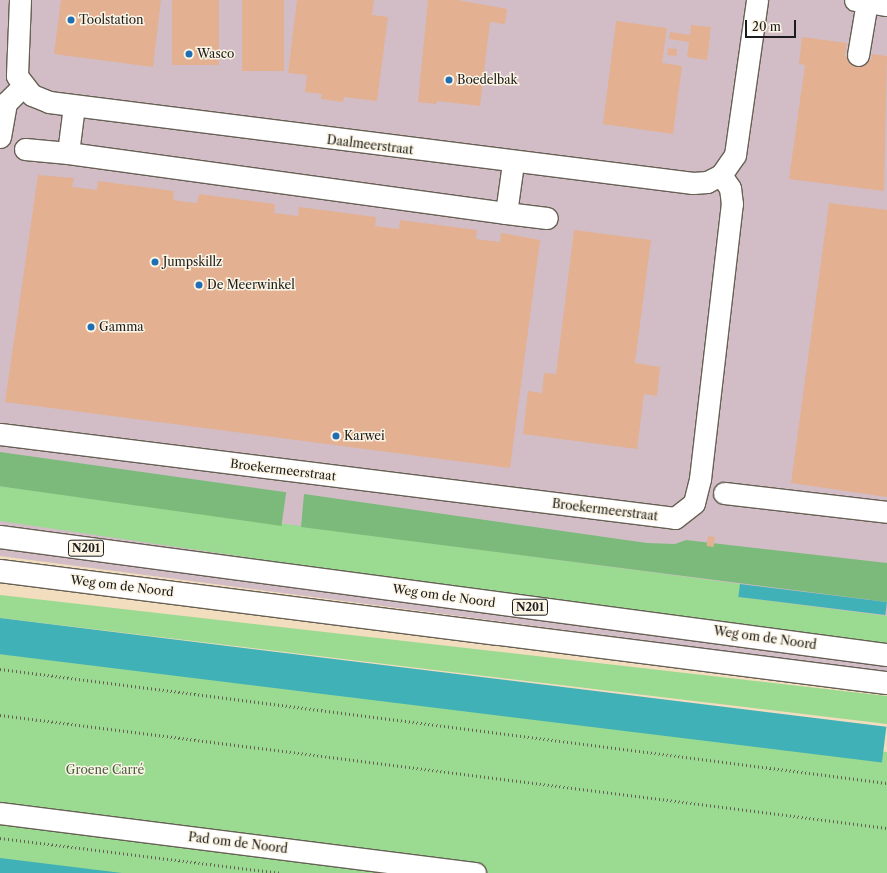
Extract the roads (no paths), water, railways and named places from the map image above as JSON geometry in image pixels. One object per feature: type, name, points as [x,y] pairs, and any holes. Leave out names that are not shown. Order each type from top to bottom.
[{"type":"highway","name":"Weg om de Noord","points":[[0,537],[887,655]]},
{"type":"highway","name":"Weg om de Noord","points":[[0,570],[887,683]]},
{"type":"highway","points":[[0,579],[64,579]]},
{"type":"street","points":[[0,129],[6,103],[24,85],[17,76],[15,61],[20,0]]},
{"type":"street","points":[[721,175],[735,155],[757,0]]},
{"type":"street","points":[[858,56],[861,1],[887,5]]},
{"type":"street","name":"Daalmeerstraat","points":[[24,85],[32,95],[49,102],[74,106],[513,163],[693,183],[707,182],[721,175]]},
{"type":"street","points":[[68,153],[74,106]]},
{"type":"street","points":[[25,149],[68,153],[547,218]]},
{"type":"street","points":[[506,213],[513,163]]},
{"type":"street","name":"Broekermeerstraat","points":[[0,434],[675,518],[694,503],[700,479],[732,204],[730,188],[721,175]]},
{"type":"street","points":[[724,493],[887,512]]},
{"type":"street","name":"Pad om de Noord","points":[[0,813],[475,873]]},
{"type":"water","points":[[740,584],[887,602],[885,615],[738,597]]},
{"type":"water","points":[[0,618],[886,727],[882,763],[0,654]]},
{"type":"water","points":[[0,858],[122,873],[0,873]]},
{"type":"place","name":"Toolstation","points":[[71,20]]},
{"type":"place","name":"Wasco","points":[[189,54]]},
{"type":"place","name":"Boedelbak","points":[[449,80]]},
{"type":"place","name":"Jumpskillz","points":[[155,262]]},
{"type":"place","name":"De Meerwinkel","points":[[199,285]]},
{"type":"place","name":"Gamma","points":[[91,327]]},
{"type":"place","name":"Karwei","points":[[336,436]]},
{"type":"park label","name":"Groene Carré","points":[[105,770]]}]
